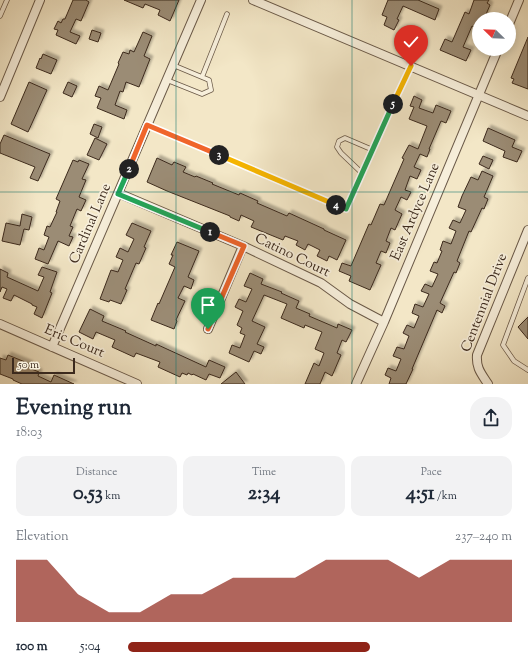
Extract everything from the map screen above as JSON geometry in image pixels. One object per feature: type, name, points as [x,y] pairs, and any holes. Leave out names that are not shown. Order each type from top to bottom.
[{"type":"street","points":[[0,97],[40,0]]},
{"type":"street","name":"Cardinal Lane","points":[[52,347],[201,0]]},
{"type":"street","points":[[253,0],[528,116]]},
{"type":"street","points":[[514,12],[519,0]]},
{"type":"street","name":"East Ardyce Lane","points":[[356,384],[384,322],[495,56]]},
{"type":"street","name":"Catino Court","points":[[118,194],[244,246],[321,283],[350,304],[384,322]]},
{"type":"street","name":"Centennial Drive","points":[[488,384],[478,369],[476,362],[477,355],[528,230]]},
{"type":"street","points":[[208,329],[244,246]]},
{"type":"street","name":"Eric Court","points":[[0,324],[137,384]]},
{"type":"lane","points":[[0,16],[7,0]]},
{"type":"lane","points":[[202,77],[227,14]]},
{"type":"lane","points":[[167,79],[202,94],[211,90],[208,80],[173,65]]},
{"type":"lane","points":[[147,125],[346,209],[411,66]]},
{"type":"lane","points":[[362,173],[341,153],[337,147],[339,140],[345,138],[373,150]]},
{"type":"lane","points":[[528,278],[503,345],[514,361],[528,370]]},
{"type":"lane","points":[[521,297],[528,292]]},
{"type":"building","points":[[73,0],[86,0],[89,2],[81,21],[76,19],[70,32],[80,36],[76,44],[56,35],[58,30],[54,29],[58,21],[61,23],[63,19],[65,19]]},
{"type":"building","points":[[124,0],[179,0],[170,21],[158,15],[160,10],[145,4],[143,8]]},
{"type":"building","points":[[388,0],[418,0],[439,9],[435,20],[403,6],[394,30],[384,25],[387,17],[382,15]]},
{"type":"building","points":[[474,0],[489,0],[487,3],[490,5],[487,12],[472,12],[472,26],[463,47],[471,50],[466,61],[440,50],[445,39],[452,42],[465,12],[469,14]]},
{"type":"building","points":[[92,30],[101,33],[98,42],[89,39]]},
{"type":"building","points":[[143,32],[152,36],[144,56],[150,59],[139,87],[126,82],[123,92],[120,91],[115,105],[127,110],[124,119],[97,108],[101,98],[95,96],[99,86],[108,90],[123,52],[129,54],[130,50],[134,52]]},
{"type":"building","points":[[528,37],[528,89],[512,83],[514,79],[511,78]]},
{"type":"building","points":[[43,54],[57,60],[51,74],[36,68]]},
{"type":"building","points":[[29,82],[47,90],[28,132],[11,124]]},
{"type":"building","points":[[68,82],[77,86],[72,97],[63,93]]},
{"type":"building","points":[[414,96],[422,100],[419,108],[433,113],[436,105],[451,111],[446,123],[441,121],[427,157],[420,154],[414,167],[421,170],[417,179],[410,176],[405,190],[411,192],[407,200],[401,197],[395,210],[402,214],[395,230],[391,228],[386,241],[390,243],[386,253],[381,251],[376,263],[381,265],[370,290],[349,281],[351,276],[339,271],[342,263],[351,266],[369,224],[371,225],[380,204],[384,205],[404,159],[402,158],[409,145],[418,149],[427,126],[409,119],[414,107],[410,106]]},
{"type":"building","points":[[94,124],[102,127],[98,138],[90,134]]},
{"type":"building","points":[[488,128],[515,140],[512,147],[522,151],[517,162],[503,157],[505,151],[483,141]]},
{"type":"building","points":[[4,135],[50,154],[38,181],[30,178],[35,167],[0,153],[0,144]]},
{"type":"building","points":[[95,138],[107,144],[99,160],[87,155]]},
{"type":"building","points":[[483,156],[493,160],[489,169],[479,164]]},
{"type":"building","points":[[157,158],[172,165],[174,162],[186,167],[183,172],[195,177],[196,176],[239,195],[240,193],[258,201],[257,203],[287,216],[289,213],[346,240],[337,260],[329,256],[327,261],[317,256],[320,250],[308,244],[305,250],[296,245],[298,241],[285,236],[283,240],[251,227],[254,221],[241,215],[239,221],[147,182]]},
{"type":"building","points":[[73,160],[78,162],[79,160],[89,164],[82,179],[86,180],[79,197],[86,200],[81,211],[77,209],[70,226],[73,227],[69,236],[73,237],[69,246],[58,241],[48,264],[35,259],[39,248],[44,250],[49,237],[44,235],[47,226],[50,227],[57,212],[60,201],[56,199]]},
{"type":"building","points":[[482,171],[493,176],[484,197],[488,199],[484,209],[482,208],[471,232],[469,231],[457,261],[460,263],[456,273],[454,272],[440,303],[445,306],[442,313],[437,310],[406,384],[389,384],[391,378],[385,375],[388,368],[396,371],[401,359],[393,356],[397,347],[404,349],[409,336],[403,333],[407,325],[414,328],[419,316],[412,313],[415,304],[423,307],[429,294],[421,291],[425,284],[432,287],[438,274],[430,271],[434,262],[437,263],[442,251],[440,250],[443,241],[451,244],[456,231],[449,228],[453,220],[460,223],[466,210],[458,207],[462,196],[471,177],[478,180]]},
{"type":"building","points":[[22,214],[32,217],[29,230],[24,229],[20,245],[2,241],[6,223],[20,226]]},
{"type":"building","points":[[132,223],[151,231],[144,247],[146,248],[139,264],[136,263],[125,289],[127,290],[121,304],[110,300],[109,302],[100,299],[111,270],[118,272],[123,260],[116,257],[120,248],[128,252],[134,239],[126,235]]},
{"type":"building","points":[[177,242],[199,251],[188,277],[194,280],[191,289],[184,286],[178,298],[185,301],[176,320],[174,329],[151,320],[175,267],[169,264]]},
{"type":"building","points":[[42,267],[57,272],[50,292],[52,293],[42,318],[34,314],[37,307],[32,304],[14,295],[11,301],[3,298],[7,289],[2,287],[0,292],[0,269],[8,273],[7,277],[38,291],[44,277],[38,275]]},
{"type":"building","points":[[250,273],[263,279],[261,284],[282,292],[281,293],[299,301],[296,308],[310,314],[309,316],[337,328],[338,324],[352,330],[346,342],[342,340],[337,353],[341,355],[332,376],[325,372],[320,384],[305,384],[314,363],[319,366],[324,353],[315,349],[322,332],[305,325],[304,328],[281,318],[287,304],[264,295],[252,321],[265,327],[257,344],[264,347],[261,354],[254,351],[249,362],[229,353],[232,345],[240,348],[245,335],[240,333],[242,328],[237,325],[243,311],[235,307],[239,299],[246,302],[252,289],[244,286]]},
{"type":"building","points":[[90,309],[104,316],[102,321],[156,346],[156,344],[206,367],[209,360],[225,367],[220,378],[209,374],[206,380],[188,373],[187,375],[182,373],[180,377],[158,367],[160,362],[136,353],[134,357],[112,347],[115,340],[96,332],[93,339],[79,332]]},
{"type":"building","points":[[528,317],[528,339],[518,327]]},
{"type":"building","points":[[8,355],[30,364],[29,368],[39,372],[38,376],[51,382],[54,375],[74,384],[22,384],[0,374],[0,358],[6,360]]},
{"type":"building","points":[[236,372],[245,384],[221,384]]},
{"type":"route","points":[[208,329],[244,246],[118,194],[147,125],[346,209],[411,66]]}]
